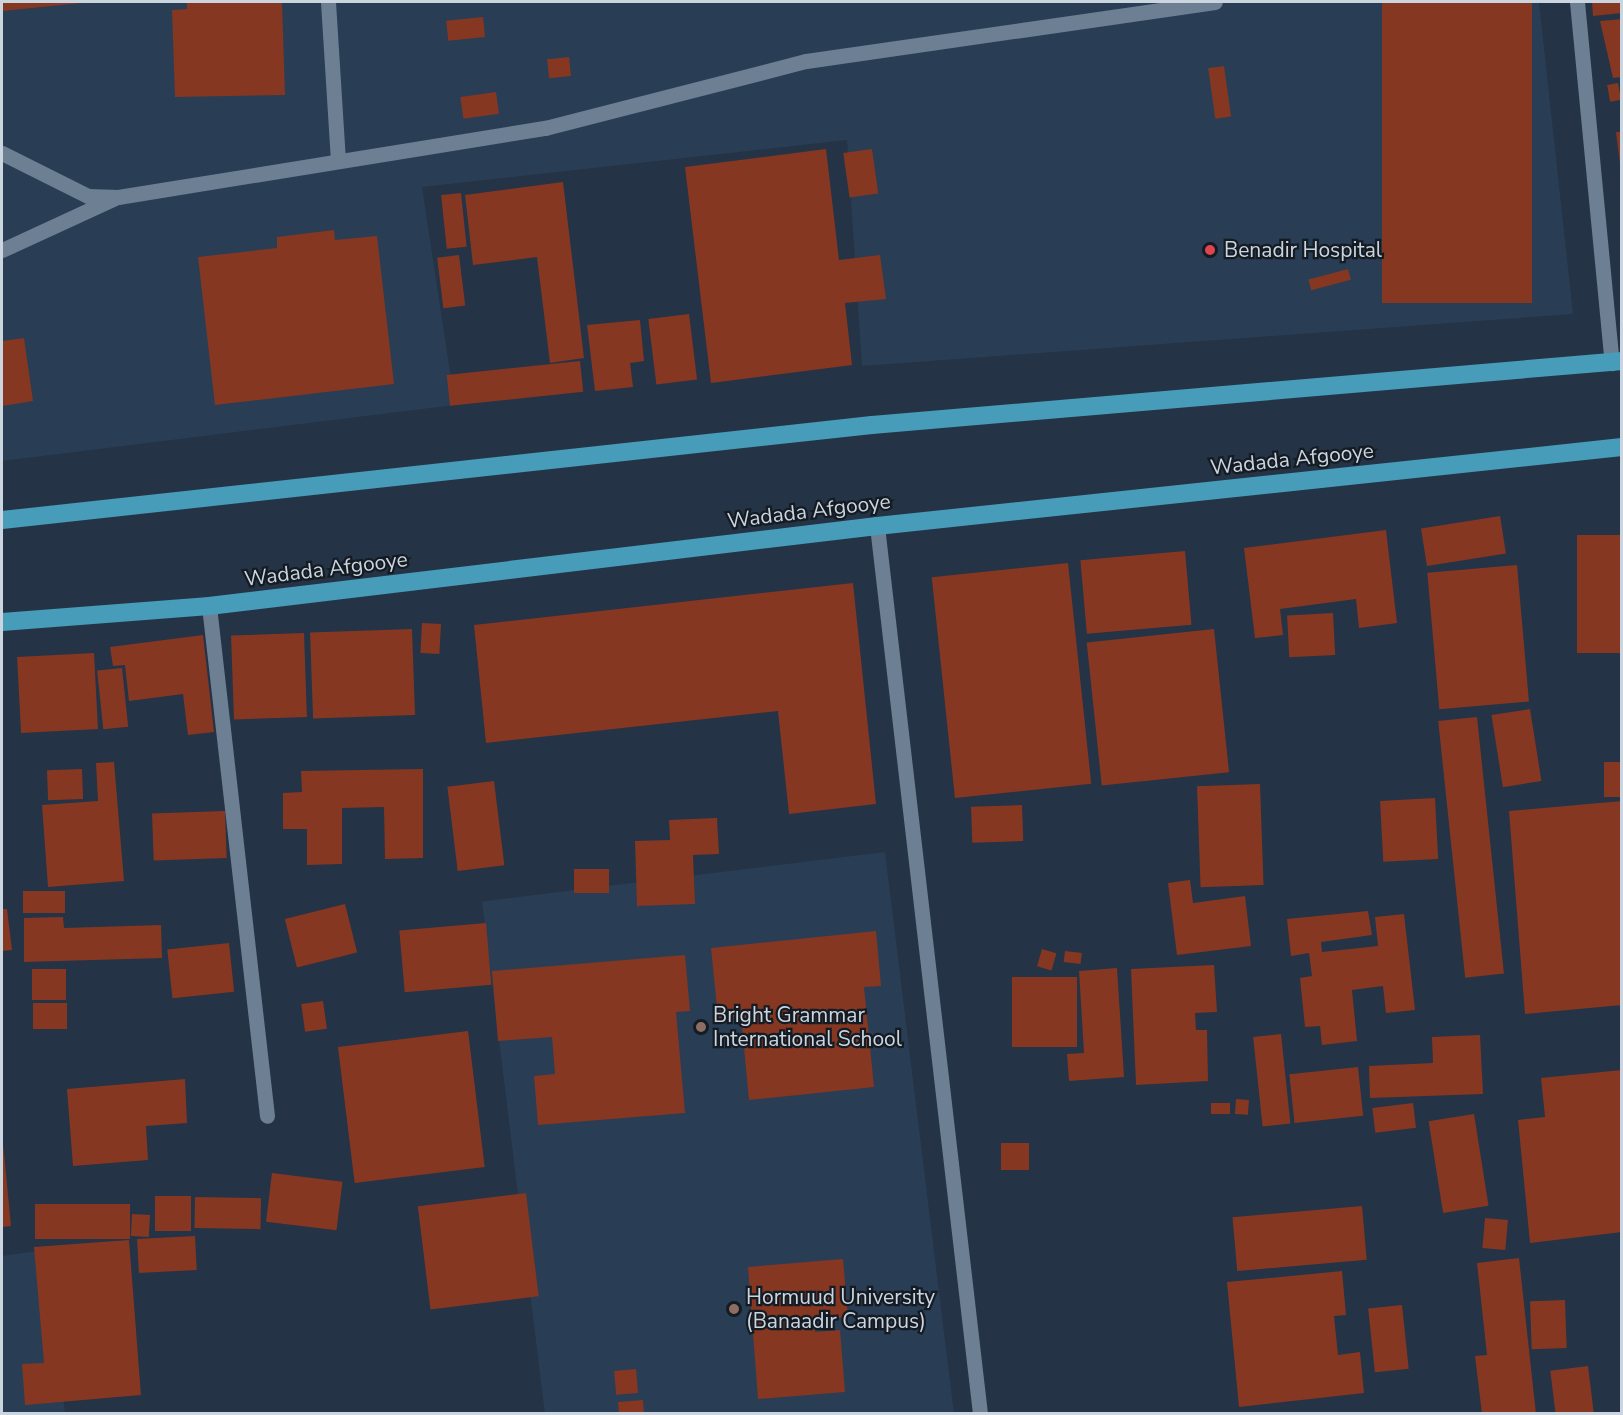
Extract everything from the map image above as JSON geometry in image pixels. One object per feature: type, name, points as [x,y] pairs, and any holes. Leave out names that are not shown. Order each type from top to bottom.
[{"type":"highway","points":[[2,520],[872,425],[1617,362]]},
{"type":"highway","name":"Wadada Afgooye","points":[[2,622],[209,606],[877,526],[1622,447]]},
{"type":"street","points":[[328,2],[338,161]]},
{"type":"street","points":[[2,153],[88,196],[118,197],[545,128],[806,61],[1215,2]]},
{"type":"street","points":[[1577,2],[1617,362]]},
{"type":"street","points":[[2,249],[118,197]]},
{"type":"street","points":[[877,526],[980,1413]]},
{"type":"street","points":[[209,606],[267,1116]]},
{"type":"shaded area","name":"Benadir Hospital","points":[[2,2],[1539,2],[1573,314],[862,366],[847,140],[422,187],[455,405],[2,461]]},
{"type":"shaded area","points":[[885,852],[954,1413],[545,1414],[482,901]]},
{"type":"shaded area","points":[[44,1250],[65,1413],[2,1413],[2,1256]]},
{"type":"building","points":[[2,2],[82,2],[82,3],[2,11]]},
{"type":"building","points":[[187,2],[282,2],[285,95],[175,97],[172,10],[187,9]]},
{"type":"building","points":[[1382,2],[1532,2],[1532,303],[1382,303]]},
{"type":"building","points":[[1592,2],[1622,2],[1622,13],[1593,16]]},
{"type":"building","points":[[483,17],[485,37],[448,41],[446,21]]},
{"type":"building","points":[[1622,19],[1622,77],[1613,78],[1600,21]]},
{"type":"building","points":[[569,57],[571,76],[549,78],[547,59]]},
{"type":"building","points":[[1224,66],[1231,117],[1215,119],[1208,68]]},
{"type":"building","points":[[1618,83],[1621,100],[1610,102],[1607,85]]},
{"type":"building","points":[[496,92],[499,114],[463,119],[460,97]]},
{"type":"building","points":[[1616,132],[1622,132],[1622,163],[1620,163]]},
{"type":"building","points":[[826,149],[839,260],[880,255],[886,299],[845,303],[852,365],[711,383],[685,167]]},
{"type":"building","points":[[872,149],[878,194],[850,198],[843,153]]},
{"type":"building","points":[[563,182],[584,358],[550,363],[537,257],[473,265],[465,195]]},
{"type":"building","points":[[461,193],[467,247],[447,249],[441,195]]},
{"type":"building","points":[[334,230],[335,240],[377,236],[394,384],[215,405],[198,257],[277,248],[277,237]]},
{"type":"building","points":[[459,255],[465,306],[443,308],[437,258]]},
{"type":"building","points":[[1348,269],[1351,280],[1311,290],[1308,280]]},
{"type":"building","points":[[689,314],[697,380],[656,385],[648,319]]},
{"type":"building","points":[[640,320],[644,361],[630,363],[633,387],[595,391],[587,325]]},
{"type":"building","points":[[24,338],[33,401],[2,406],[2,341]]},
{"type":"building","points":[[580,361],[583,392],[450,406],[447,375]]},
{"type":"building","points":[[1500,516],[1506,554],[1427,566],[1421,529]]},
{"type":"building","points":[[1386,530],[1397,623],[1359,628],[1356,599],[1280,609],[1283,635],[1255,638],[1244,548]]},
{"type":"building","points":[[1577,535],[1622,535],[1622,653],[1577,653]]},
{"type":"building","points":[[1185,551],[1191,625],[1087,634],[1080,560]]},
{"type":"building","points":[[1068,563],[1091,784],[955,798],[932,577]]},
{"type":"building","points":[[1517,565],[1529,701],[1439,709],[1427,573]]},
{"type":"building","points":[[853,583],[876,804],[789,814],[778,711],[486,743],[474,625]]},
{"type":"building","points":[[1333,613],[1335,655],[1289,657],[1287,615]]},
{"type":"building","points":[[422,623],[441,624],[439,654],[420,653]]},
{"type":"building","points":[[412,629],[415,715],[313,719],[310,633]]},
{"type":"building","points":[[1214,629],[1229,772],[1102,786],[1087,642]]},
{"type":"building","points":[[304,633],[307,717],[234,719],[231,636]]},
{"type":"building","points":[[203,635],[214,732],[188,735],[183,694],[129,701],[125,665],[113,666],[110,647]]},
{"type":"building","points":[[94,653],[98,729],[21,733],[17,657]]},
{"type":"building","points":[[122,668],[128,727],[103,729],[97,671]]},
{"type":"building","points":[[1530,709],[1541,781],[1503,787],[1491,715]]},
{"type":"building","points":[[1477,717],[1504,974],[1465,978],[1438,721]]},
{"type":"building","points":[[114,762],[124,881],[48,887],[42,805],[98,801],[96,763]]},
{"type":"building","points":[[1604,762],[1622,762],[1622,797],[1604,797]]},
{"type":"building","points":[[82,769],[83,799],[48,800],[47,770]]},
{"type":"building","points":[[423,769],[423,858],[385,859],[384,807],[342,808],[342,864],[307,865],[307,829],[283,829],[283,793],[302,792],[301,771]]},
{"type":"building","points":[[494,781],[504,865],[458,871],[447,787]]},
{"type":"building","points":[[1260,784],[1264,885],[1201,887],[1197,786]]},
{"type":"building","points":[[1435,798],[1438,859],[1383,862],[1380,801]]},
{"type":"building","points":[[1622,801],[1622,1005],[1525,1014],[1509,811]]},
{"type":"building","points":[[1022,805],[1023,841],[972,843],[971,807]]},
{"type":"building","points":[[225,811],[227,858],[154,861],[152,814]]},
{"type":"building","points":[[717,818],[719,854],[693,855],[695,904],[637,906],[635,841],[670,840],[669,820]]},
{"type":"building","points":[[574,869],[609,869],[609,893],[574,893]]},
{"type":"building","points":[[1190,880],[1193,903],[1245,896],[1251,946],[1177,955],[1168,883]]},
{"type":"building","points":[[23,891],[65,891],[65,913],[23,913]]},
{"type":"building","points":[[345,904],[357,953],[297,968],[285,919]]},
{"type":"building","points":[[2,909],[7,909],[12,950],[2,951]]},
{"type":"building","points":[[1368,911],[1372,935],[1321,942],[1322,952],[1378,946],[1375,917],[1404,914],[1415,1010],[1386,1013],[1383,986],[1352,990],[1357,1041],[1322,1045],[1320,1026],[1305,1027],[1300,978],[1312,976],[1309,953],[1291,956],[1287,919]]},
{"type":"building","points":[[63,917],[64,928],[161,925],[162,958],[24,962],[24,918]]},
{"type":"building","points":[[486,923],[491,985],[405,992],[399,931]]},
{"type":"building","points":[[876,931],[881,986],[864,987],[874,1087],[749,1100],[741,1016],[718,1018],[711,948]]},
{"type":"building","points":[[229,943],[234,992],[172,998],[167,949]]},
{"type":"building","points":[[1042,949],[1056,953],[1051,970],[1037,966]]},
{"type":"building","points":[[1065,951],[1082,953],[1081,964],[1064,962]]},
{"type":"building","points":[[685,955],[690,1011],[676,1012],[685,1113],[538,1125],[534,1076],[555,1074],[552,1037],[498,1041],[492,971]]},
{"type":"building","points":[[1214,965],[1217,1012],[1195,1013],[1196,1030],[1207,1030],[1208,1081],[1136,1085],[1131,969]]},
{"type":"building","points":[[1117,968],[1124,1077],[1069,1081],[1067,1054],[1084,1053],[1079,971]]},
{"type":"building","points":[[32,969],[66,969],[66,1000],[32,1000]]},
{"type":"building","points":[[1012,977],[1077,977],[1077,1047],[1012,1047]]},
{"type":"building","points":[[323,1001],[327,1029],[305,1032],[301,1004]]},
{"type":"building","points":[[33,1003],[67,1003],[67,1029],[33,1029]]},
{"type":"building","points":[[468,1031],[485,1167],[355,1183],[338,1047]]},
{"type":"building","points":[[1281,1034],[1290,1124],[1263,1126],[1253,1037]]},
{"type":"building","points":[[1480,1035],[1483,1094],[1370,1098],[1369,1066],[1433,1063],[1432,1037]]},
{"type":"building","points":[[1358,1067],[1363,1116],[1294,1123],[1289,1074]]},
{"type":"building","points":[[1622,1070],[1622,1232],[1530,1243],[1518,1120],[1545,1117],[1541,1078]]},
{"type":"building","points":[[185,1079],[187,1123],[146,1126],[148,1160],[73,1166],[67,1089]]},
{"type":"building","points":[[1236,1099],[1249,1100],[1248,1115],[1235,1114]]},
{"type":"building","points":[[1211,1103],[1230,1103],[1230,1114],[1211,1114]]},
{"type":"building","points":[[1413,1103],[1416,1128],[1375,1133],[1372,1108]]},
{"type":"building","points":[[1474,1114],[1489,1206],[1443,1213],[1429,1121]]},
{"type":"building","points":[[2,1133],[11,1226],[2,1227]]},
{"type":"building","points":[[1001,1143],[1029,1143],[1029,1170],[1001,1170]]},
{"type":"building","points":[[272,1173],[342,1182],[336,1230],[266,1222]]},
{"type":"building","points":[[526,1193],[539,1296],[430,1310],[418,1206]]},
{"type":"building","points":[[155,1196],[191,1196],[191,1231],[155,1231]]},
{"type":"building","points":[[195,1197],[261,1198],[260,1229],[194,1228]]},
{"type":"building","points":[[35,1204],[130,1204],[130,1239],[35,1239]]},
{"type":"building","points":[[1362,1206],[1367,1260],[1237,1271],[1232,1217]]},
{"type":"building","points":[[132,1214],[150,1215],[149,1237],[131,1236]]},
{"type":"building","points":[[1485,1218],[1508,1220],[1505,1250],[1482,1248]]},
{"type":"building","points":[[195,1236],[197,1270],[139,1273],[137,1239]]},
{"type":"building","points":[[129,1240],[141,1395],[25,1405],[22,1364],[44,1363],[34,1247]]},
{"type":"building","points":[[1519,1258],[1536,1414],[1482,1414],[1475,1356],[1487,1355],[1477,1263]]},
{"type":"building","points":[[843,1259],[848,1317],[814,1320],[815,1332],[840,1330],[845,1392],[758,1399],[748,1267]]},
{"type":"building","points":[[1342,1271],[1346,1315],[1334,1316],[1338,1355],[1360,1352],[1364,1393],[1239,1407],[1227,1282]]},
{"type":"building","points":[[1565,1300],[1567,1348],[1532,1349],[1530,1301]]},
{"type":"building","points":[[1402,1305],[1409,1369],[1375,1372],[1368,1309]]},
{"type":"building","points":[[1588,1366],[1594,1414],[1556,1414],[1550,1371]]},
{"type":"building","points":[[636,1369],[638,1393],[616,1395],[614,1371]]},
{"type":"building","points":[[643,1400],[644,1414],[619,1414],[618,1402]]},
{"type":"place","name":"Benadir Hospital","points":[[1210,250]]},
{"type":"place","name":"Bright Grammar International School","points":[[701,1027]]},
{"type":"place","name":"Hormuud University (Banaadir Campus)","points":[[734,1309]]}]
